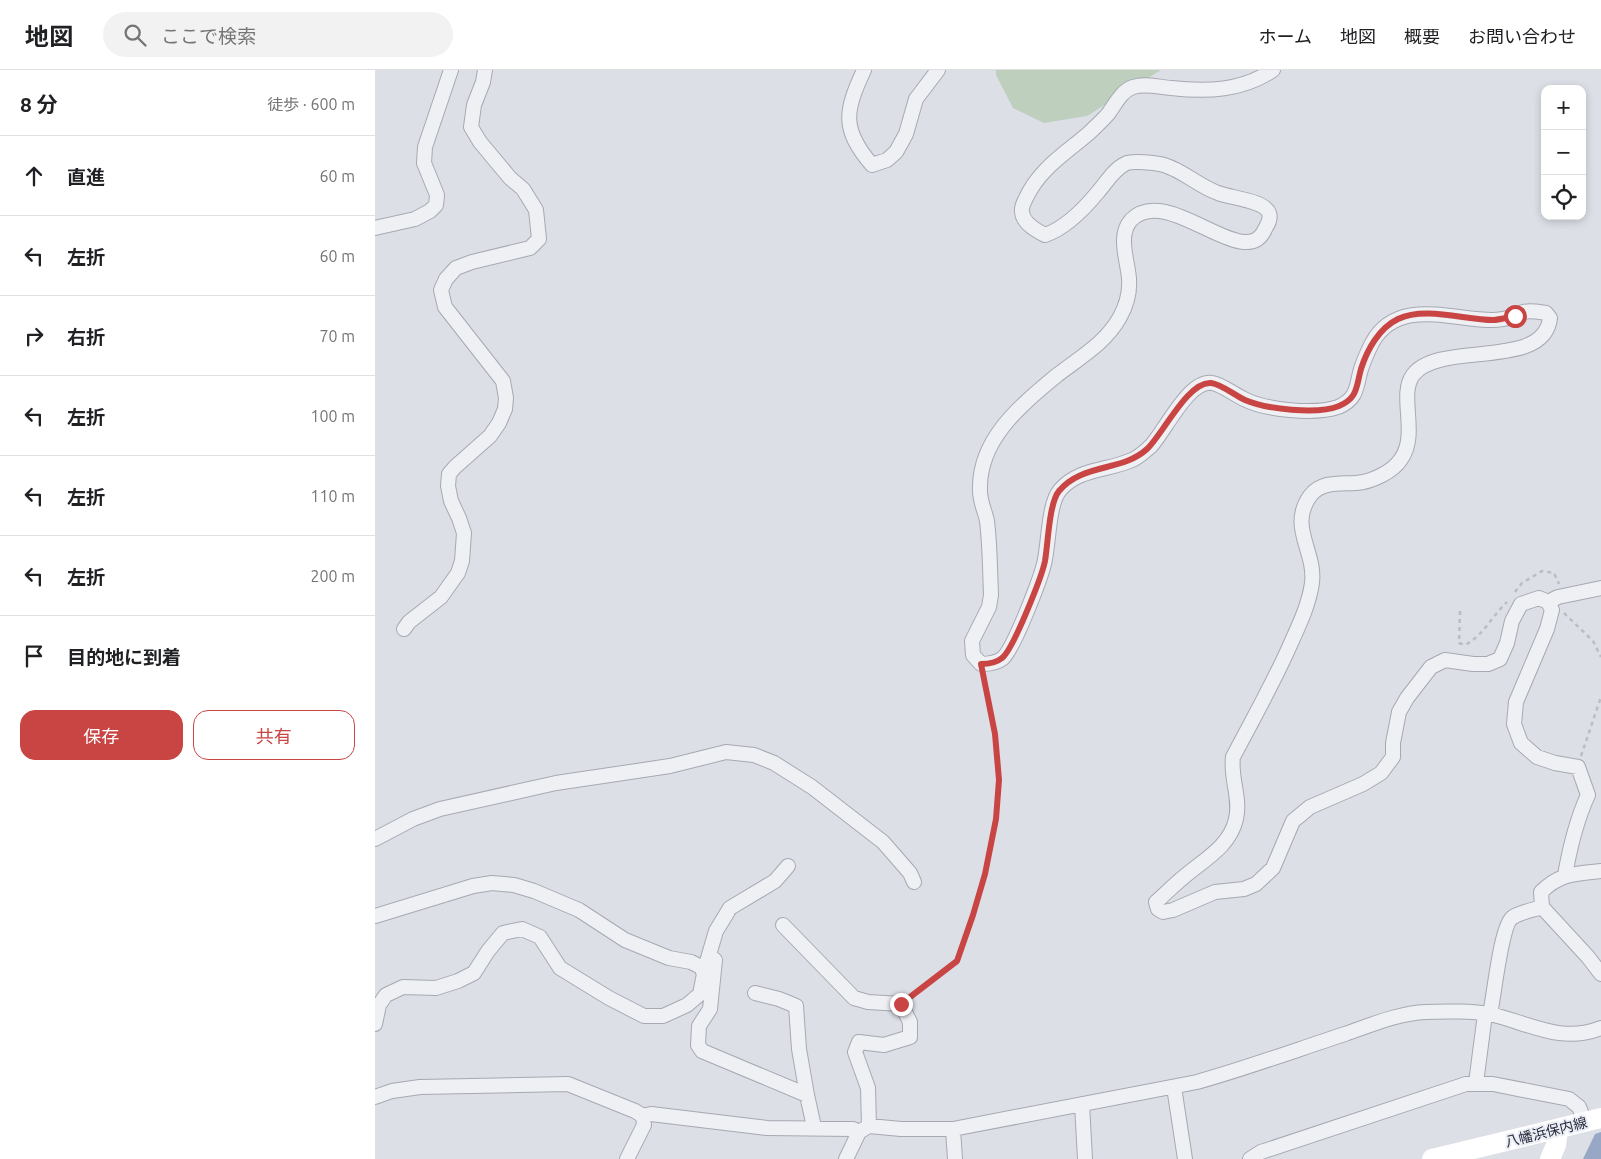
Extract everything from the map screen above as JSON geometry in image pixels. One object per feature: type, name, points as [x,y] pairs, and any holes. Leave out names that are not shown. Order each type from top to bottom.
[{"type":"main road","name":"八幡浜保内線","points":[[1432,1159],[1593,1120]]},
{"type":"main road","points":[[1550,1159],[1557,1146],[1558,1129]]},
{"type":"street","points":[[375,228],[415,219],[430,211],[436,204],[437,195],[424,163],[425,147],[451,70]]},
{"type":"street","points":[[404,629],[409,622],[441,597],[458,573],[462,561],[464,533],[451,501],[448,486],[449,474],[490,436],[499,424],[505,409],[506,398],[503,381],[445,307],[441,290],[446,279],[456,268],[472,262],[529,248],[539,238],[535,210],[523,189],[510,178],[480,142],[471,127],[473,105],[483,82],[485,70]]},
{"type":"street","points":[[864,70],[848,109],[849,126],[860,151],[872,165],[887,160],[896,152],[906,134],[916,99],[938,70]]},
{"type":"street","points":[[1273,70],[1243,85],[1223,89],[1198,91],[1141,85],[1131,88],[1120,97],[1089,133],[1051,163],[1031,187],[1021,209],[1023,217],[1033,229],[1045,235],[1055,232],[1080,212],[1115,172],[1124,164],[1130,162],[1163,165],[1181,172],[1203,188],[1260,204],[1268,210],[1270,217],[1262,236],[1255,241],[1241,242],[1218,234],[1171,212],[1154,211],[1144,213],[1132,220],[1125,231],[1124,243],[1129,281],[1127,302],[1119,319],[1106,336],[1091,350],[1015,412],[996,435],[988,450],[981,475],[980,492],[987,519],[991,595],[989,607],[972,641],[973,655],[981,664],[993,663],[1003,658],[1017,636],[1045,564],[1053,506],[1058,492],[1070,481],[1087,472],[1131,460],[1141,455],[1152,444],[1191,391],[1204,384],[1213,383],[1246,400],[1269,408],[1321,410],[1338,406],[1351,398],[1357,388],[1361,370],[1373,342],[1388,325],[1399,318],[1410,315],[1428,314],[1494,320],[1515,316],[1522,312],[1534,311],[1547,313],[1550,318],[1549,327],[1544,334],[1523,346],[1499,352],[1433,361],[1421,367],[1412,376],[1409,385],[1407,407],[1410,428],[1407,449],[1401,460],[1393,468],[1369,480],[1357,483],[1333,484],[1322,487],[1311,494],[1302,510],[1301,523],[1303,540],[1310,560],[1312,581],[1305,611],[1279,670],[1233,757],[1231,768],[1237,798],[1236,819],[1231,832],[1219,850],[1185,876],[1156,902],[1158,910],[1163,912],[1173,910],[1215,892],[1244,889],[1256,884],[1273,868],[1293,821],[1310,807],[1381,774],[1393,758],[1393,743],[1399,712],[1407,698],[1431,667],[1445,660],[1488,664],[1500,659],[1507,643],[1512,621],[1521,604],[1539,598],[1553,600],[1601,588]]},
{"type":"street","points":[[1553,600],[1547,629],[1516,702],[1514,724],[1521,743],[1537,757],[1555,763],[1578,767],[1588,794],[1570,846],[1565,875]]},
{"type":"street","points":[[375,839],[413,819],[440,809],[556,783],[669,766],[726,752],[754,755],[775,763],[812,787],[883,842],[910,873],[915,882]]},
{"type":"street","points":[[701,968],[706,965],[716,931],[730,908],[775,881],[788,866]]},
{"type":"street","points":[[1601,871],[1565,875],[1551,882],[1541,892],[1542,907],[1589,956],[1601,974]]},
{"type":"street","points":[[375,916],[473,886],[492,883],[514,886],[579,910],[625,940],[669,958],[691,962],[701,968],[704,974],[700,994],[687,1005],[663,1016],[644,1016],[609,998],[560,968],[540,937],[522,929],[503,933],[488,951],[474,973],[458,981],[436,988],[403,987],[386,995],[379,1006],[375,1024]]},
{"type":"street","points":[[1476,1083],[1487,1014],[1496,984],[1498,960],[1507,924],[1512,917],[1542,907]]},
{"type":"street","points":[[783,925],[854,998],[867,1002],[901,1004],[910,1022],[910,1037],[884,1045],[859,1042],[855,1052],[868,1088],[864,1129],[846,1159]]},
{"type":"street","points":[[710,956],[715,960],[710,1009],[699,1026],[698,1045],[702,1051],[807,1095]]},
{"type":"street","points":[[755,992],[796,1006],[799,1049],[814,1127]]},
{"type":"street","points":[[375,1097],[391,1090],[420,1087],[568,1084],[643,1116],[651,1114],[767,1128],[953,1129],[1174,1087],[1233,1072],[1401,1017],[1425,1012],[1487,1014],[1540,1030],[1568,1034],[1588,1034],[1601,1028]]},
{"type":"street","points":[[1251,1159],[1261,1152],[1466,1084],[1493,1084],[1569,1099],[1593,1120]]},
{"type":"street","points":[[1174,1087],[1185,1159]]},
{"type":"street","points":[[1082,1104],[1085,1159]]},
{"type":"street","points":[[627,1159],[644,1125],[643,1116]]},
{"type":"street","points":[[953,1129],[955,1159]]},
{"type":"path","points":[[1553,600],[1565,616],[1593,642],[1601,657]]},
{"type":"path","points":[[901,1004],[957,961],[985,874],[996,819],[999,780],[995,734],[981,664]]},
{"type":"path","points":[[1578,767],[1601,697]]},
{"type":"green space","points":[[996,70],[1161,70],[1087,116],[1044,123],[1013,108],[996,75]]},
{"type":"water","points":[[1601,1132],[1601,1159],[1583,1159],[1595,1134]]},
{"type":"route","points":[[901,1004],[957,961],[973,915],[985,874],[996,819],[999,780],[995,734],[981,664],[993,663],[1003,658],[1017,636],[1045,564],[1053,506],[1058,492],[1070,481],[1087,472],[1131,460],[1141,455],[1152,444],[1191,391],[1204,384],[1213,383],[1246,400],[1269,408],[1321,410],[1338,406],[1351,398],[1357,388],[1361,370],[1373,342],[1388,325],[1399,318],[1428,314],[1494,320],[1515,316]]}]
